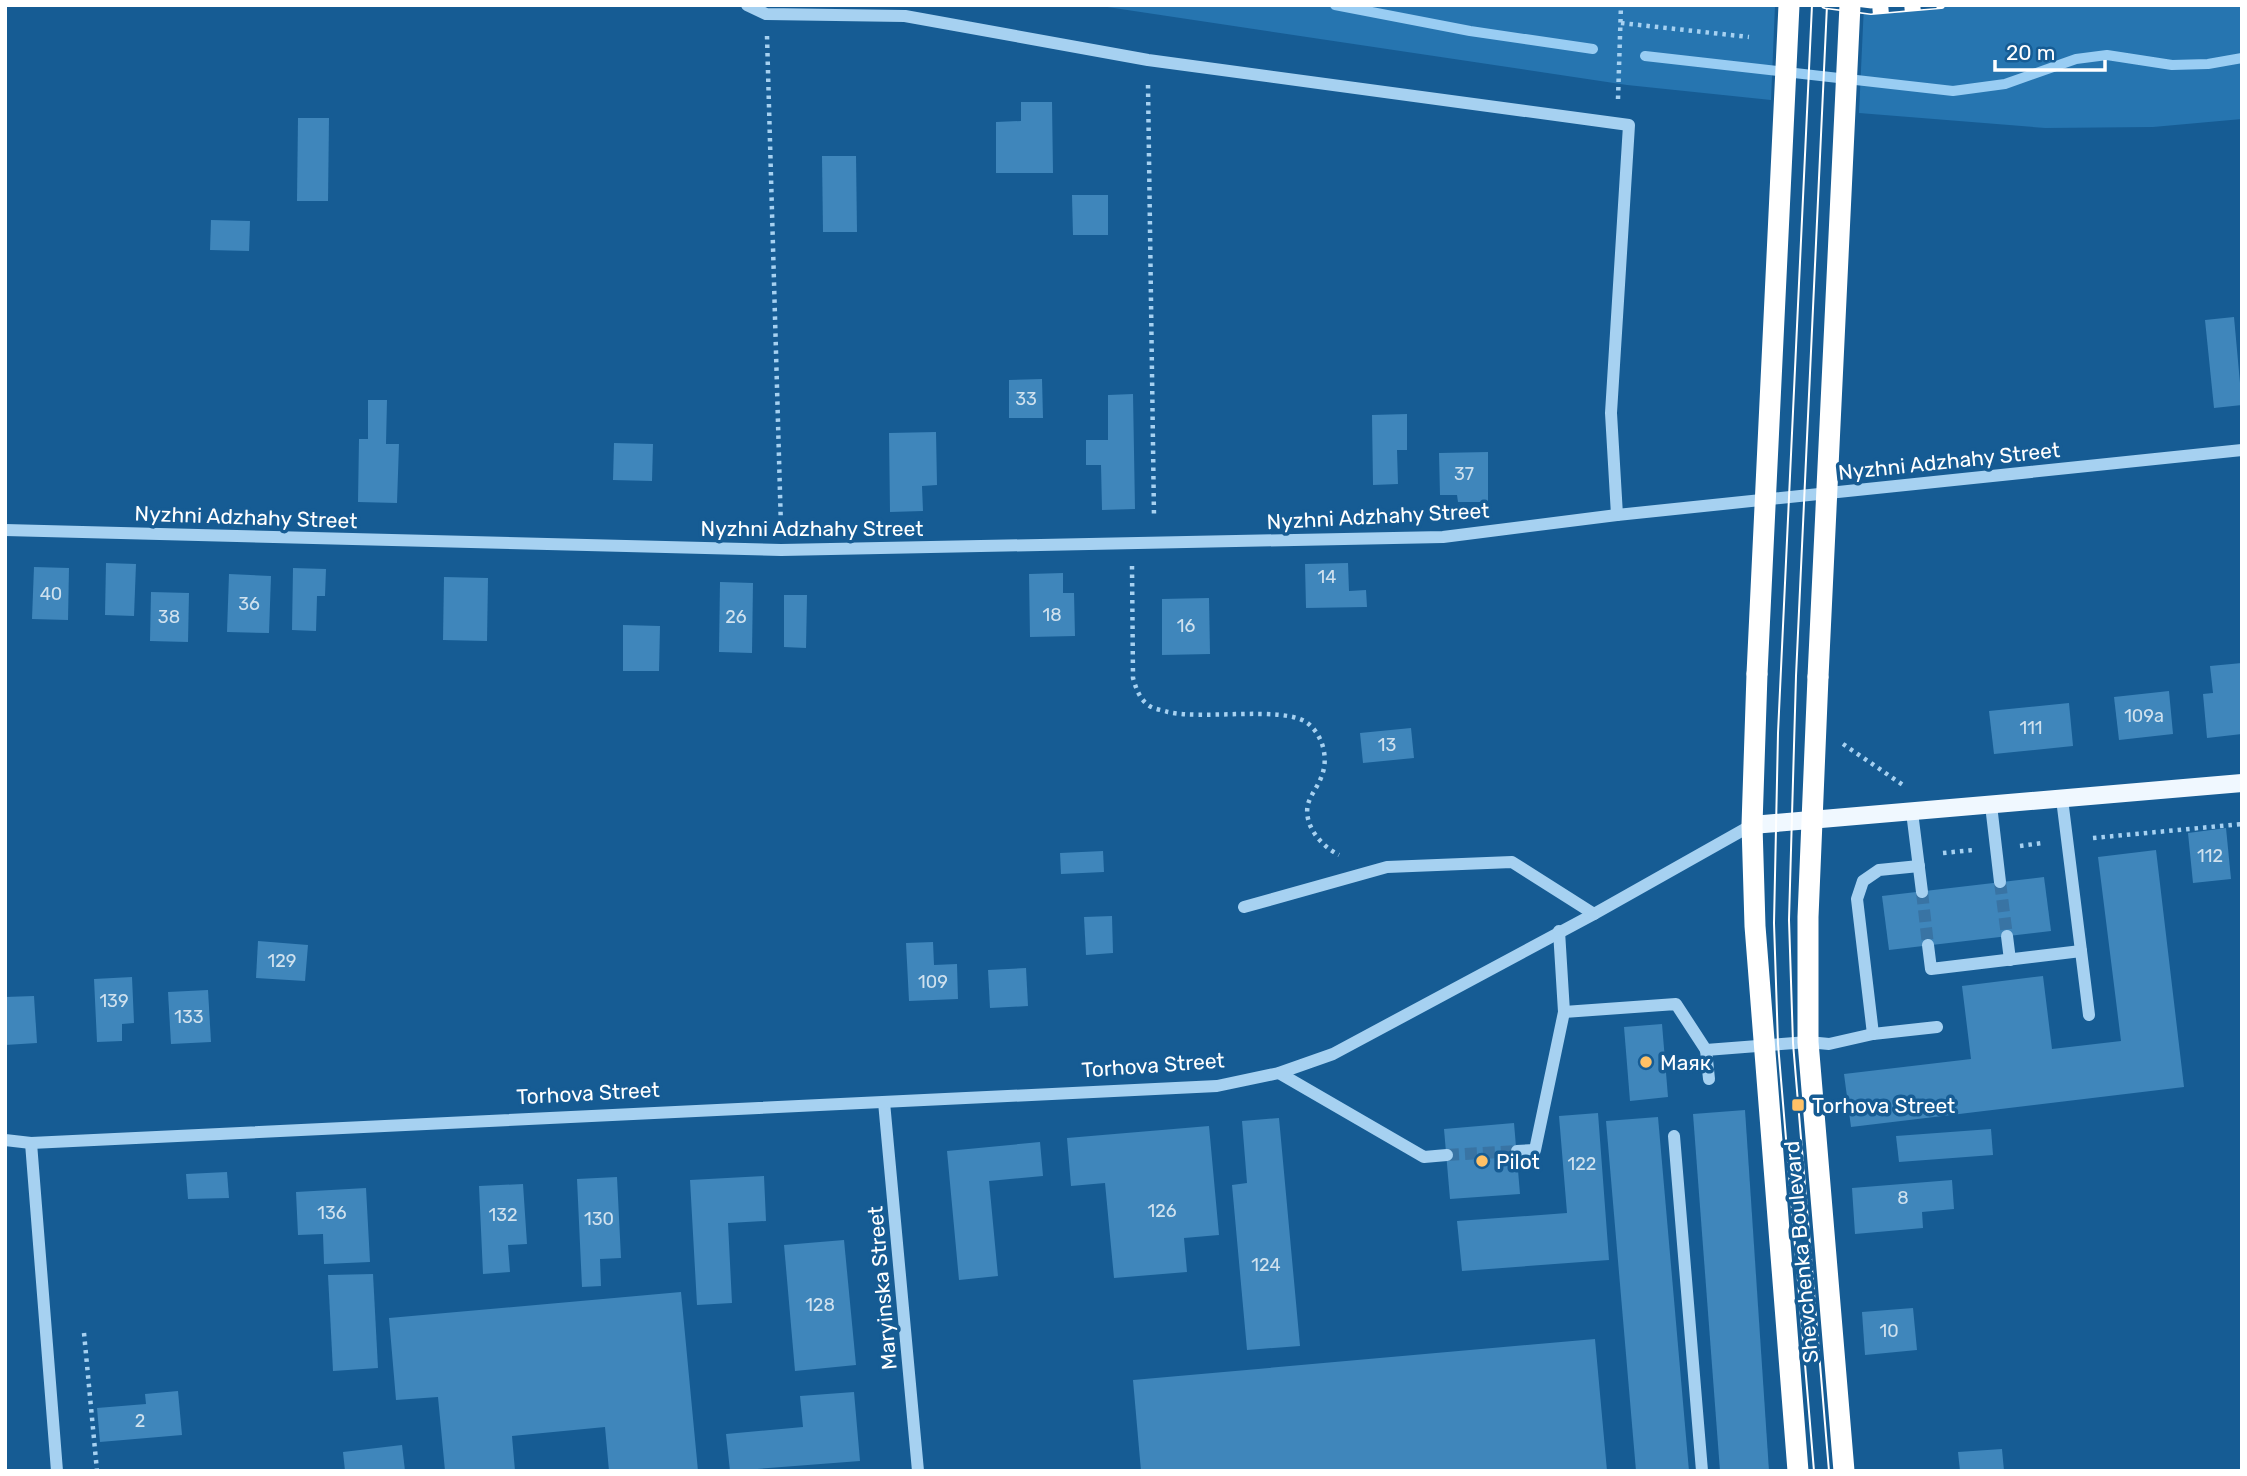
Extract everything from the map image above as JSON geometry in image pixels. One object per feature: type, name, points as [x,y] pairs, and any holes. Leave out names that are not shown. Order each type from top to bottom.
[{"type":"highway","name":"Shevchenka Boulevard","points":[[1789,5],[1752,825],[1763,1045],[1798,1471]]},
{"type":"highway","name":"Shevchenka Boulevard","points":[[1844,1471],[1808,1042],[1808,917],[1850,5]]},
{"type":"main road","name":"Torhova Street","points":[[1752,825],[2242,783]]},
{"type":"street","points":[[747,5],[766,14],[905,16],[1148,60],[1629,125],[1611,413],[1618,515]]},
{"type":"street","name":"Nyzhni Adzhahy Street","points":[[5,530],[781,550],[1443,537],[1618,515],[2242,450]]},
{"type":"street","points":[[2062,799],[2089,1015]]},
{"type":"street","points":[[1992,805],[2000,882]]},
{"type":"street","points":[[1912,812],[1922,891]]},
{"type":"street","name":"Torhova Street","points":[[5,1140],[31,1143],[1217,1086],[1279,1073],[1333,1054],[1594,914],[1752,825]]},
{"type":"street","points":[[1873,1034],[1857,899],[1863,881],[1879,870],[1918,861]]},
{"type":"street","points":[[1244,907],[1387,867],[1512,862],[1594,914]]},
{"type":"street","points":[[1517,1151],[1535,1150],[1564,1012],[1559,931]]},
{"type":"street","points":[[2007,936],[2010,960]]},
{"type":"street","points":[[1928,945],[1931,969],[2081,951]]},
{"type":"street","points":[[1564,1012],[1676,1004],[1706,1049],[1709,1079]]},
{"type":"street","points":[[1706,1049],[1808,1042],[1829,1044],[1873,1034],[1937,1027]]},
{"type":"street","points":[[1279,1073],[1424,1157],[1447,1155]]},
{"type":"street","name":"Maryinska Street","points":[[884,1102],[918,1471]]},
{"type":"street","points":[[1674,1136],[1702,1471]]},
{"type":"street","points":[[31,1143],[57,1471]]},
{"type":"path","points":[[1617,123],[1621,5]]},
{"type":"path","points":[[766,14],[781,550]]},
{"type":"path","points":[[1621,23],[1749,37]]},
{"type":"path","points":[[1148,60],[1155,543]]},
{"type":"path","points":[[1131,543],[1133,678],[1139,695],[1150,707],[1183,715],[1285,715],[1305,722],[1318,734],[1324,754],[1323,773],[1308,804],[1308,822],[1320,842],[1336,854],[1387,867]]},
{"type":"path","points":[[1840,743],[1903,785],[1917,784]]},
{"type":"path","points":[[1918,861],[1996,848],[2242,824]]},
{"type":"path","points":[[84,1333],[97,1471]]},
{"type":"shaded area","points":[[1094,5],[1775,5],[1771,100],[1627,85]]},
{"type":"shaded area","points":[[1864,5],[2242,5],[2242,119],[2153,127],[2045,128],[1859,113]]},
{"type":"building","points":[[1021,102],[1052,102],[1053,173],[996,173],[996,122],[1021,121]]},
{"type":"building","points":[[298,118],[329,118],[328,201],[297,201]]},
{"type":"building","points":[[822,156],[856,156],[857,232],[823,232]]},
{"type":"building","points":[[1072,195],[1108,195],[1108,235],[1073,235]]},
{"type":"building","points":[[211,220],[250,221],[249,251],[210,250]]},
{"type":"building","points":[[2234,317],[2242,405],[2214,408],[2205,320]]},
{"type":"building","points":[[1042,379],[1043,418],[1009,418],[1009,380]]},
{"type":"building","points":[[1133,394],[1135,509],[1102,510],[1101,465],[1086,465],[1086,440],[1108,440],[1108,395]]},
{"type":"building","points":[[368,400],[387,400],[386,444],[399,444],[397,503],[358,502],[359,439],[368,439]]},
{"type":"building","points":[[1407,414],[1407,450],[1397,450],[1398,484],[1373,485],[1372,415]]},
{"type":"building","points":[[936,432],[937,485],[922,486],[923,511],[890,512],[889,433]]},
{"type":"building","points":[[614,443],[653,444],[652,481],[613,480]]},
{"type":"building","points":[[1488,452],[1488,502],[1458,502],[1457,495],[1440,495],[1439,453]]},
{"type":"building","points":[[106,563],[136,564],[134,616],[105,615]]},
{"type":"building","points":[[1348,563],[1349,591],[1366,590],[1367,607],[1306,608],[1305,564]]},
{"type":"building","points":[[34,567],[69,568],[68,620],[32,619]]},
{"type":"building","points":[[293,568],[326,569],[325,596],[317,596],[316,631],[292,630]]},
{"type":"building","points":[[1063,573],[1063,593],[1074,593],[1075,636],[1030,637],[1029,574]]},
{"type":"building","points":[[229,574],[271,576],[269,633],[227,632]]},
{"type":"building","points":[[444,577],[488,578],[487,641],[443,640]]},
{"type":"building","points":[[720,582],[753,583],[752,653],[719,652]]},
{"type":"building","points":[[151,592],[189,593],[188,642],[150,641]]},
{"type":"building","points":[[784,595],[807,595],[806,648],[784,647]]},
{"type":"building","points":[[1209,598],[1210,654],[1162,655],[1162,599]]},
{"type":"building","points":[[623,625],[660,626],[659,671],[623,671]]},
{"type":"building","points":[[2242,663],[2242,734],[2207,738],[2203,694],[2213,693],[2210,666]]},
{"type":"building","points":[[2169,691],[2173,734],[2119,740],[2114,697]]},
{"type":"building","points":[[2069,703],[2073,746],[1994,754],[1989,711]]},
{"type":"building","points":[[1411,728],[1414,758],[1363,763],[1360,733]]},
{"type":"building","points":[[2226,828],[2231,879],[2193,883],[2188,833]]},
{"type":"building","points":[[2156,850],[2184,1087],[1851,1127],[1844,1074],[1971,1059],[1962,986],[2043,976],[2052,1049],[2121,1041],[2098,857]]},
{"type":"building","points":[[1103,851],[1104,872],[1061,874],[1060,853]]},
{"type":"building","points":[[2044,877],[2051,931],[1889,950],[1882,896]]},
{"type":"building","points":[[1112,916],[1113,953],[1086,955],[1084,917]]},
{"type":"building","points":[[258,941],[308,945],[305,981],[256,978]]},
{"type":"building","points":[[933,942],[934,965],[957,964],[958,999],[909,1001],[906,943]]},
{"type":"building","points":[[1026,968],[1028,1006],[990,1008],[988,970]]},
{"type":"building","points":[[132,977],[134,1023],[122,1024],[122,1041],[97,1042],[94,979]]},
{"type":"building","points":[[208,990],[211,1042],[171,1044],[168,992]]},
{"type":"building","points":[[34,996],[37,1043],[5,1045],[5,997]]},
{"type":"building","points":[[1662,1024],[1668,1097],[1630,1101],[1624,1027]]},
{"type":"building","points":[[1745,1110],[1769,1471],[1720,1471],[1693,1114]]},
{"type":"building","points":[[1598,1113],[1609,1260],[1462,1271],[1457,1221],[1567,1213],[1559,1116]]},
{"type":"building","points":[[1658,1117],[1689,1471],[1636,1471],[1606,1121]]},
{"type":"building","points":[[1279,1118],[1300,1346],[1247,1350],[1232,1185],[1247,1183],[1242,1121]]},
{"type":"building","points":[[1514,1123],[1520,1194],[1450,1199],[1444,1129]]},
{"type":"building","points":[[1209,1126],[1219,1235],[1184,1238],[1187,1272],[1114,1278],[1105,1183],[1071,1186],[1067,1138]]},
{"type":"building","points":[[1991,1129],[1993,1155],[1899,1162],[1896,1136]]},
{"type":"building","points":[[1040,1142],[1043,1176],[989,1181],[998,1276],[959,1280],[947,1151]]},
{"type":"building","points":[[227,1172],[229,1198],[188,1199],[186,1174]]},
{"type":"building","points":[[764,1176],[766,1221],[728,1223],[732,1303],[697,1305],[690,1180]]},
{"type":"building","points":[[617,1177],[621,1258],[600,1259],[601,1286],[582,1287],[577,1179]]},
{"type":"building","points":[[1952,1180],[1954,1209],[1922,1212],[1923,1228],[1855,1234],[1852,1188]]},
{"type":"building","points":[[523,1184],[527,1244],[508,1245],[510,1272],[483,1274],[479,1186]]},
{"type":"building","points":[[366,1188],[370,1262],[324,1264],[323,1234],[298,1235],[296,1192]]},
{"type":"building","points":[[844,1240],[856,1365],[795,1371],[784,1245]]},
{"type":"building","points":[[373,1274],[378,1368],[333,1371],[328,1275]]},
{"type":"building","points":[[681,1292],[698,1471],[609,1471],[605,1427],[512,1436],[515,1471],[445,1471],[438,1397],[396,1400],[389,1318]]},
{"type":"building","points":[[1913,1308],[1917,1350],[1865,1355],[1862,1312]]},
{"type":"building","points":[[1595,1339],[1607,1471],[1141,1471],[1133,1380]]},
{"type":"building","points":[[178,1391],[182,1435],[100,1442],[97,1408],[146,1404],[145,1394]]},
{"type":"building","points":[[854,1392],[860,1461],[730,1471],[726,1434],[803,1427],[800,1396]]},
{"type":"building","points":[[402,1445],[405,1471],[345,1471],[343,1452]]},
{"type":"building","points":[[2002,1449],[2004,1471],[1960,1471],[1958,1452]]},
{"type":"waterway","points":[[1335,5],[1470,31],[1593,49]]},
{"type":"waterway","points":[[1645,56],[1953,91],[2005,84],[2076,59],[2107,55],[2172,65],[2208,64],[2242,58]]},
{"type":"tunnel","points":[[2000,882],[2007,936]]},
{"type":"tunnel","points":[[1922,892],[1928,945]]},
{"type":"tunnel","points":[[1447,1155],[1517,1151]]},
{"type":"tram line","points":[[1812,5],[1778,733],[1774,923],[1778,1044],[1814,1471]]},
{"type":"tram line","points":[[1827,5],[1796,676],[1789,920],[1793,1043],[1829,1471]]},
{"type":"railway","points":[[1825,5],[1871,11],[1941,5]]},
{"type":"place","name":"Маяк","points":[[1646,1062]]},
{"type":"place","name":"Torhova Street","points":[[1798,1105]]},
{"type":"place","name":"Pilot","points":[[1482,1161]]}]
